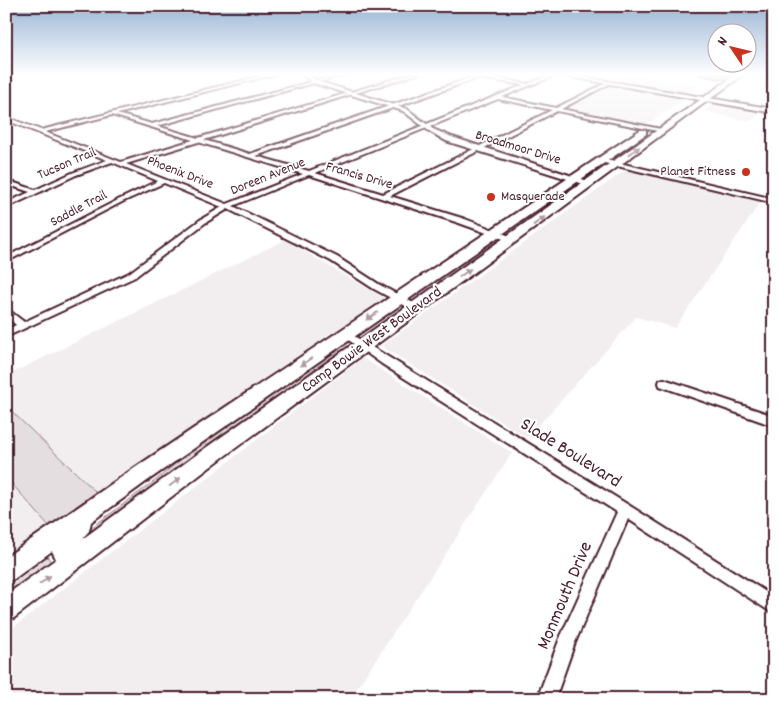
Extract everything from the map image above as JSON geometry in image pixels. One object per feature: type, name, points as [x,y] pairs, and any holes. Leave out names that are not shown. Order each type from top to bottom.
[{"type":"main road","name":"Camp Bowie West Boulevard","points":[[6,610],[211,455],[696,107]]},
{"type":"main road","name":"Camp Bowie West Boulevard","points":[[6,571],[142,473],[654,125]]},
{"type":"main road","points":[[69,561],[63,550],[70,538],[80,526],[116,498],[142,473]]},
{"type":"street","points":[[39,132],[141,107]]},
{"type":"street","points":[[151,126],[222,107]]},
{"type":"street","points":[[120,164],[307,107]]},
{"type":"street","points":[[249,156],[391,107]]},
{"type":"street","name":"Broadmoor Drive","points":[[396,107],[410,113],[426,127],[449,139],[590,183]]},
{"type":"street","name":"Doreen Avenue","points":[[6,334],[132,275],[151,263],[191,228],[208,216],[228,206],[475,107]]},
{"type":"street","points":[[548,107],[654,125],[663,130]]},
{"type":"street","points":[[384,196],[562,107]]},
{"type":"street","points":[[751,107],[774,111]]},
{"type":"street","name":"Francis Drive","points":[[112,114],[462,220],[512,240]]},
{"type":"street","name":"Phoenix Drive","points":[[6,118],[228,206],[334,260],[416,308]]},
{"type":"street","name":"Tucson Trail","points":[[6,206],[81,171],[111,160]]},
{"type":"street","points":[[602,161],[774,201]]},
{"type":"street","name":"Saddle Trail","points":[[6,260],[163,181]]},
{"type":"street","points":[[6,182],[36,192]]},
{"type":"street","points":[[6,311],[23,326]]},
{"type":"street","name":"Slade Boulevard","points":[[346,334],[774,606]]},
{"type":"street","points":[[664,383],[774,421]]},
{"type":"street","name":"Monmouth Drive","points":[[546,699],[566,644],[624,510]]},
{"type":"shaded area","points":[[567,107],[673,107],[647,124],[565,108]]},
{"type":"shaded area","points":[[710,107],[742,107],[763,111],[750,121],[704,111]]},
{"type":"shaded area","points":[[627,169],[762,200],[675,328],[636,317],[527,438],[381,346]]},
{"type":"shaded area","points":[[285,240],[384,298],[96,492],[6,406],[6,376]]},
{"type":"shaded area","points":[[337,348],[342,352],[94,531],[91,528],[156,480],[204,440]]},
{"type":"shaded area","points":[[363,358],[512,453],[350,699],[6,699],[6,633]]},
{"type":"shaded area","points":[[6,406],[96,492],[49,526],[6,477]]},
{"type":"shaded area","points":[[6,477],[49,526],[6,557]]},
{"type":"shaded area","points":[[46,554],[51,562],[6,595],[6,583]]},
{"type":"place","name":"Planet Fitness","points":[[746,172]]},
{"type":"place","name":"Masquerade","points":[[491,197]]}]
